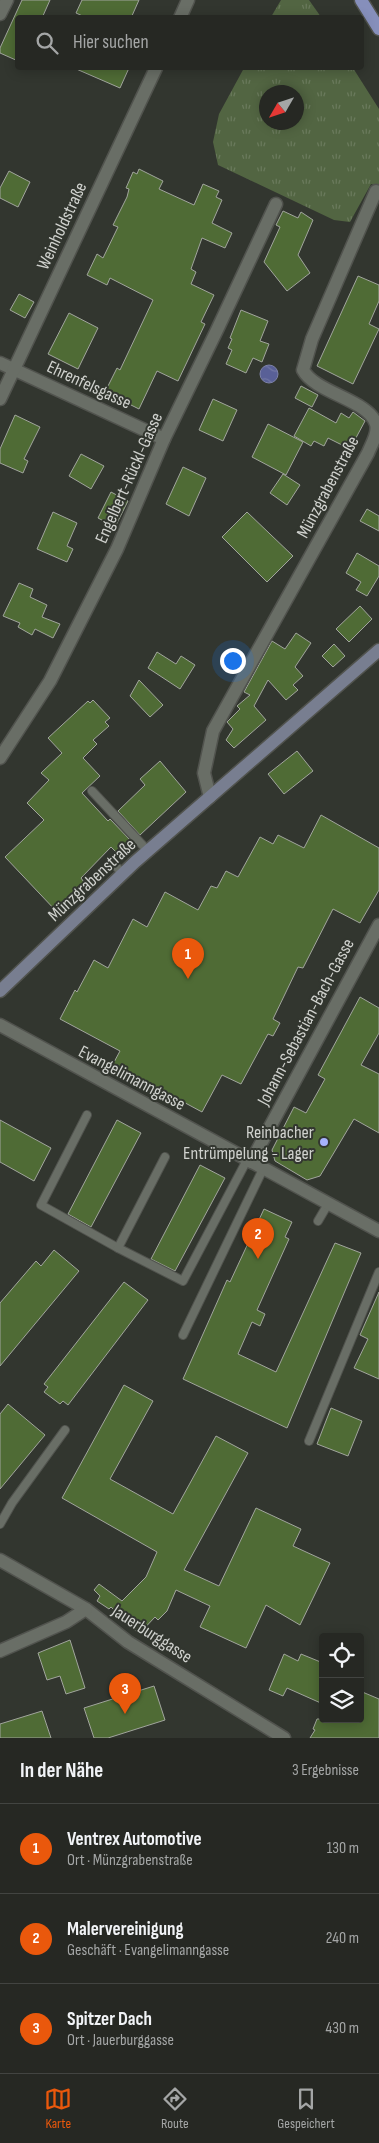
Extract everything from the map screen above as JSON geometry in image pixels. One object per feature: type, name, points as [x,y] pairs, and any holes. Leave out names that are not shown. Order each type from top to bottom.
[{"type":"main road","points":[[361,0],[379,29]]},
{"type":"main road","name":"Münzgrabenstraße","points":[[0,991],[148,851],[379,650]]},
{"type":"street","points":[[0,14],[7,0]]},
{"type":"street","points":[[181,15],[188,0]]},
{"type":"street","name":"Weinholdstraße","points":[[0,399],[155,70]]},
{"type":"street","name":"Münzgrabenstraße","points":[[210,797],[204,773],[213,731],[368,453],[376,431],[376,424],[367,412],[312,381],[303,370],[312,339],[376,191]]},
{"type":"street","name":"Engelbert-Rückl-Gasse","points":[[0,758],[50,681],[117,549],[164,439],[276,204]]},
{"type":"street","name":"Ehrenfelsgasse","points":[[0,363],[164,439]]},
{"type":"street","name":"Johann-Sebastian-Bach-Gasse","points":[[249,1161],[379,925]]},
{"type":"street","name":"Evangelimanngasse","points":[[0,1025],[379,1231]]},
{"type":"street","name":"Jauerburggasse","points":[[0,1560],[86,1610],[128,1642],[284,1738]]},
{"type":"street","points":[[0,1650],[66,1622],[86,1610]]},
{"type":"lane","points":[[92,791],[148,851]]},
{"type":"lane","points":[[111,861],[123,874]]},
{"type":"lane","points":[[87,1115],[41,1205],[118,1248],[181,1280],[185,1280],[249,1161]]},
{"type":"lane","points":[[118,1248],[165,1157]]},
{"type":"lane","points":[[183,1334],[263,1169]]},
{"type":"lane","points":[[318,1221],[328,1204]]},
{"type":"lane","points":[[309,1441],[379,1272]]},
{"type":"lane","points":[[0,1524],[12,1503],[65,1430]]},
{"type":"green space","points":[[281,0],[309,0],[320,15],[272,15]]},
{"type":"green space","points":[[243,70],[354,70],[379,109],[379,186],[371,184],[350,222],[334,220],[218,165],[213,142],[219,114]]},
{"type":"water","points":[[269,365],[275,368],[278,374],[275,380],[269,383],[263,380],[260,374],[263,368]]},
{"type":"building","points":[[22,0],[50,0],[43,15],[15,15]]},
{"type":"building","points":[[82,0],[139,0],[132,15],[80,15],[76,13]]},
{"type":"building","points":[[15,15],[15,60],[0,53],[0,48]]},
{"type":"building","points":[[79,70],[128,70],[120,88]]},
{"type":"building","points":[[139,169],[163,181],[159,189],[194,205],[203,184],[219,191],[216,197],[222,200],[212,223],[232,233],[225,248],[202,238],[191,269],[196,272],[191,284],[214,295],[201,322],[205,324],[178,381],[157,371],[139,409],[105,392],[117,368],[120,370],[153,300],[110,278],[107,285],[87,275],[97,254],[103,258],[118,227],[113,225],[127,197],[129,189],[126,188],[133,172],[137,174]]},
{"type":"building","points":[[9,171],[30,182],[18,207],[0,198],[0,188]]},
{"type":"building","points":[[283,211],[298,218],[301,212],[313,220],[298,255],[310,273],[287,291],[264,262],[280,227],[276,225]]},
{"type":"building","points":[[358,276],[379,285],[379,301],[369,324],[379,329],[353,384],[317,366]]},
{"type":"building","points":[[19,294],[34,302],[25,318],[10,310]]},
{"type":"building","points":[[241,310],[268,321],[260,341],[269,344],[262,362],[253,358],[246,373],[226,364],[232,350],[228,348],[232,339],[230,338]]},
{"type":"building","points":[[69,313],[98,328],[78,369],[48,354]]},
{"type":"building","points":[[301,386],[318,395],[312,407],[295,398]]},
{"type":"building","points":[[213,399],[237,410],[223,441],[199,430]]},
{"type":"building","points":[[309,408],[336,423],[341,413],[349,418],[353,412],[365,421],[350,449],[328,438],[324,446],[314,441],[311,446],[294,436]]},
{"type":"building","points":[[15,415],[40,427],[24,459],[28,461],[23,473],[0,463],[0,449]]},
{"type":"building","points":[[268,424],[303,442],[286,475],[252,457]]},
{"type":"building","points":[[81,454],[104,466],[91,489],[69,476]]},
{"type":"building","points":[[183,467],[206,478],[189,516],[166,504]]},
{"type":"building","points":[[283,474],[300,485],[287,505],[270,493]]},
{"type":"building","points":[[111,492],[128,501],[115,527],[98,518]]},
{"type":"building","points":[[367,509],[379,516],[379,531],[360,521]]},
{"type":"building","points":[[53,512],[77,523],[67,546],[73,549],[67,562],[37,549]]},
{"type":"building","points":[[247,512],[293,556],[267,582],[222,537]]},
{"type":"building","points":[[357,553],[379,566],[379,576],[367,596],[356,590],[361,582],[346,573]]},
{"type":"building","points":[[19,583],[33,589],[30,597],[47,605],[42,617],[60,624],[53,638],[35,629],[32,635],[18,627],[20,623],[3,616]]},
{"type":"building","points":[[360,606],[372,619],[349,642],[336,629]]},
{"type":"building","points":[[296,633],[311,643],[295,667],[303,676],[293,685],[298,690],[286,700],[268,680],[254,706],[266,720],[234,748],[226,740],[233,729],[227,722],[240,709],[237,706],[250,695],[244,692],[272,641],[285,649]]},
{"type":"building","points":[[334,644],[345,656],[333,667],[322,656]]},
{"type":"building","points":[[157,652],[176,664],[181,656],[195,665],[180,689],[148,668]]},
{"type":"building","points":[[139,680],[163,705],[150,717],[130,696]]},
{"type":"building","points":[[93,700],[110,718],[105,722],[109,726],[93,740],[97,744],[83,758],[100,776],[82,793],[108,821],[110,819],[132,842],[119,855],[111,847],[81,878],[86,885],[57,912],[5,857],[44,820],[27,803],[49,780],[41,773],[62,753],[48,738],[88,701],[90,703]]},
{"type":"building","points":[[297,751],[313,771],[284,794],[268,774]]},
{"type":"building","points":[[160,761],[186,792],[140,835],[118,811],[145,785],[140,779]]},
{"type":"building","points":[[321,815],[379,848],[379,890],[360,923],[333,909],[303,968],[298,967],[273,1019],[280,1023],[273,1036],[268,1034],[241,1084],[222,1075],[202,1112],[113,1064],[120,1051],[60,1019],[94,960],[108,968],[133,919],[147,927],[165,892],[198,910],[211,886],[217,888],[226,871],[238,877],[260,837],[273,844],[278,835],[304,848]]},
{"type":"building","points":[[360,997],[379,1008],[379,1033],[361,1065],[379,1074],[379,1133],[354,1119],[320,1176],[307,1180],[275,1161],[272,1150],[294,1107],[306,1113],[325,1079],[318,1075]]},
{"type":"building","points":[[0,1120],[51,1148],[34,1181],[0,1162]]},
{"type":"building","points":[[117,1120],[141,1133],[91,1227],[68,1214]]},
{"type":"building","points":[[200,1165],[225,1178],[175,1271],[151,1259]]},
{"type":"building","points":[[264,1209],[292,1222],[285,1237],[289,1239],[257,1310],[265,1314],[260,1326],[252,1322],[238,1354],[276,1372],[335,1243],[361,1253],[287,1428],[183,1379],[227,1280],[230,1282]]},
{"type":"building","points":[[54,1250],[79,1271],[0,1366],[0,1303],[36,1261],[41,1266]]},
{"type":"building","points":[[124,1282],[148,1300],[68,1405],[63,1401],[60,1404],[44,1392],[48,1387],[44,1384]]},
{"type":"building","points":[[379,1292],[379,1379],[354,1368],[368,1339],[360,1335]]},
{"type":"building","points":[[124,1385],[153,1401],[110,1479],[173,1514],[216,1436],[248,1453],[184,1570],[219,1586],[256,1508],[301,1529],[293,1546],[330,1563],[300,1625],[266,1605],[246,1648],[200,1627],[210,1606],[176,1590],[167,1611],[158,1620],[155,1617],[139,1634],[111,1607],[109,1609],[97,1601],[100,1596],[94,1590],[99,1584],[122,1601],[146,1577],[157,1552],[62,1498]]},
{"type":"building","points":[[8,1404],[45,1435],[0,1489],[0,1414]]},
{"type":"building","points":[[331,1408],[362,1421],[348,1456],[317,1444]]},
{"type":"building","points":[[70,1640],[85,1688],[66,1694],[60,1676],[47,1680],[38,1653]]},
{"type":"building","points":[[284,1654],[298,1661],[301,1654],[319,1661],[319,1702],[287,1688],[283,1696],[269,1690]]},
{"type":"building","points":[[154,1686],[165,1720],[108,1738],[94,1738],[84,1708]]},
{"type":"building","points":[[364,1693],[379,1699],[379,1738],[310,1738],[315,1730],[313,1729],[317,1719],[319,1719],[319,1723],[364,1723]]},
{"type":"building","points":[[42,1711],[51,1738],[0,1738],[0,1724]]},
{"type":"place","name":"Ventrex Automotive","points":[[188,979]]},
{"type":"place","name":"Reinbacher Entrümpelung - Lager","points":[[324,1142]]},
{"type":"place","name":"Malervereinigung","points":[[258,1259]]},
{"type":"place","name":"Spitzer Dach","points":[[125,1714]]}]
